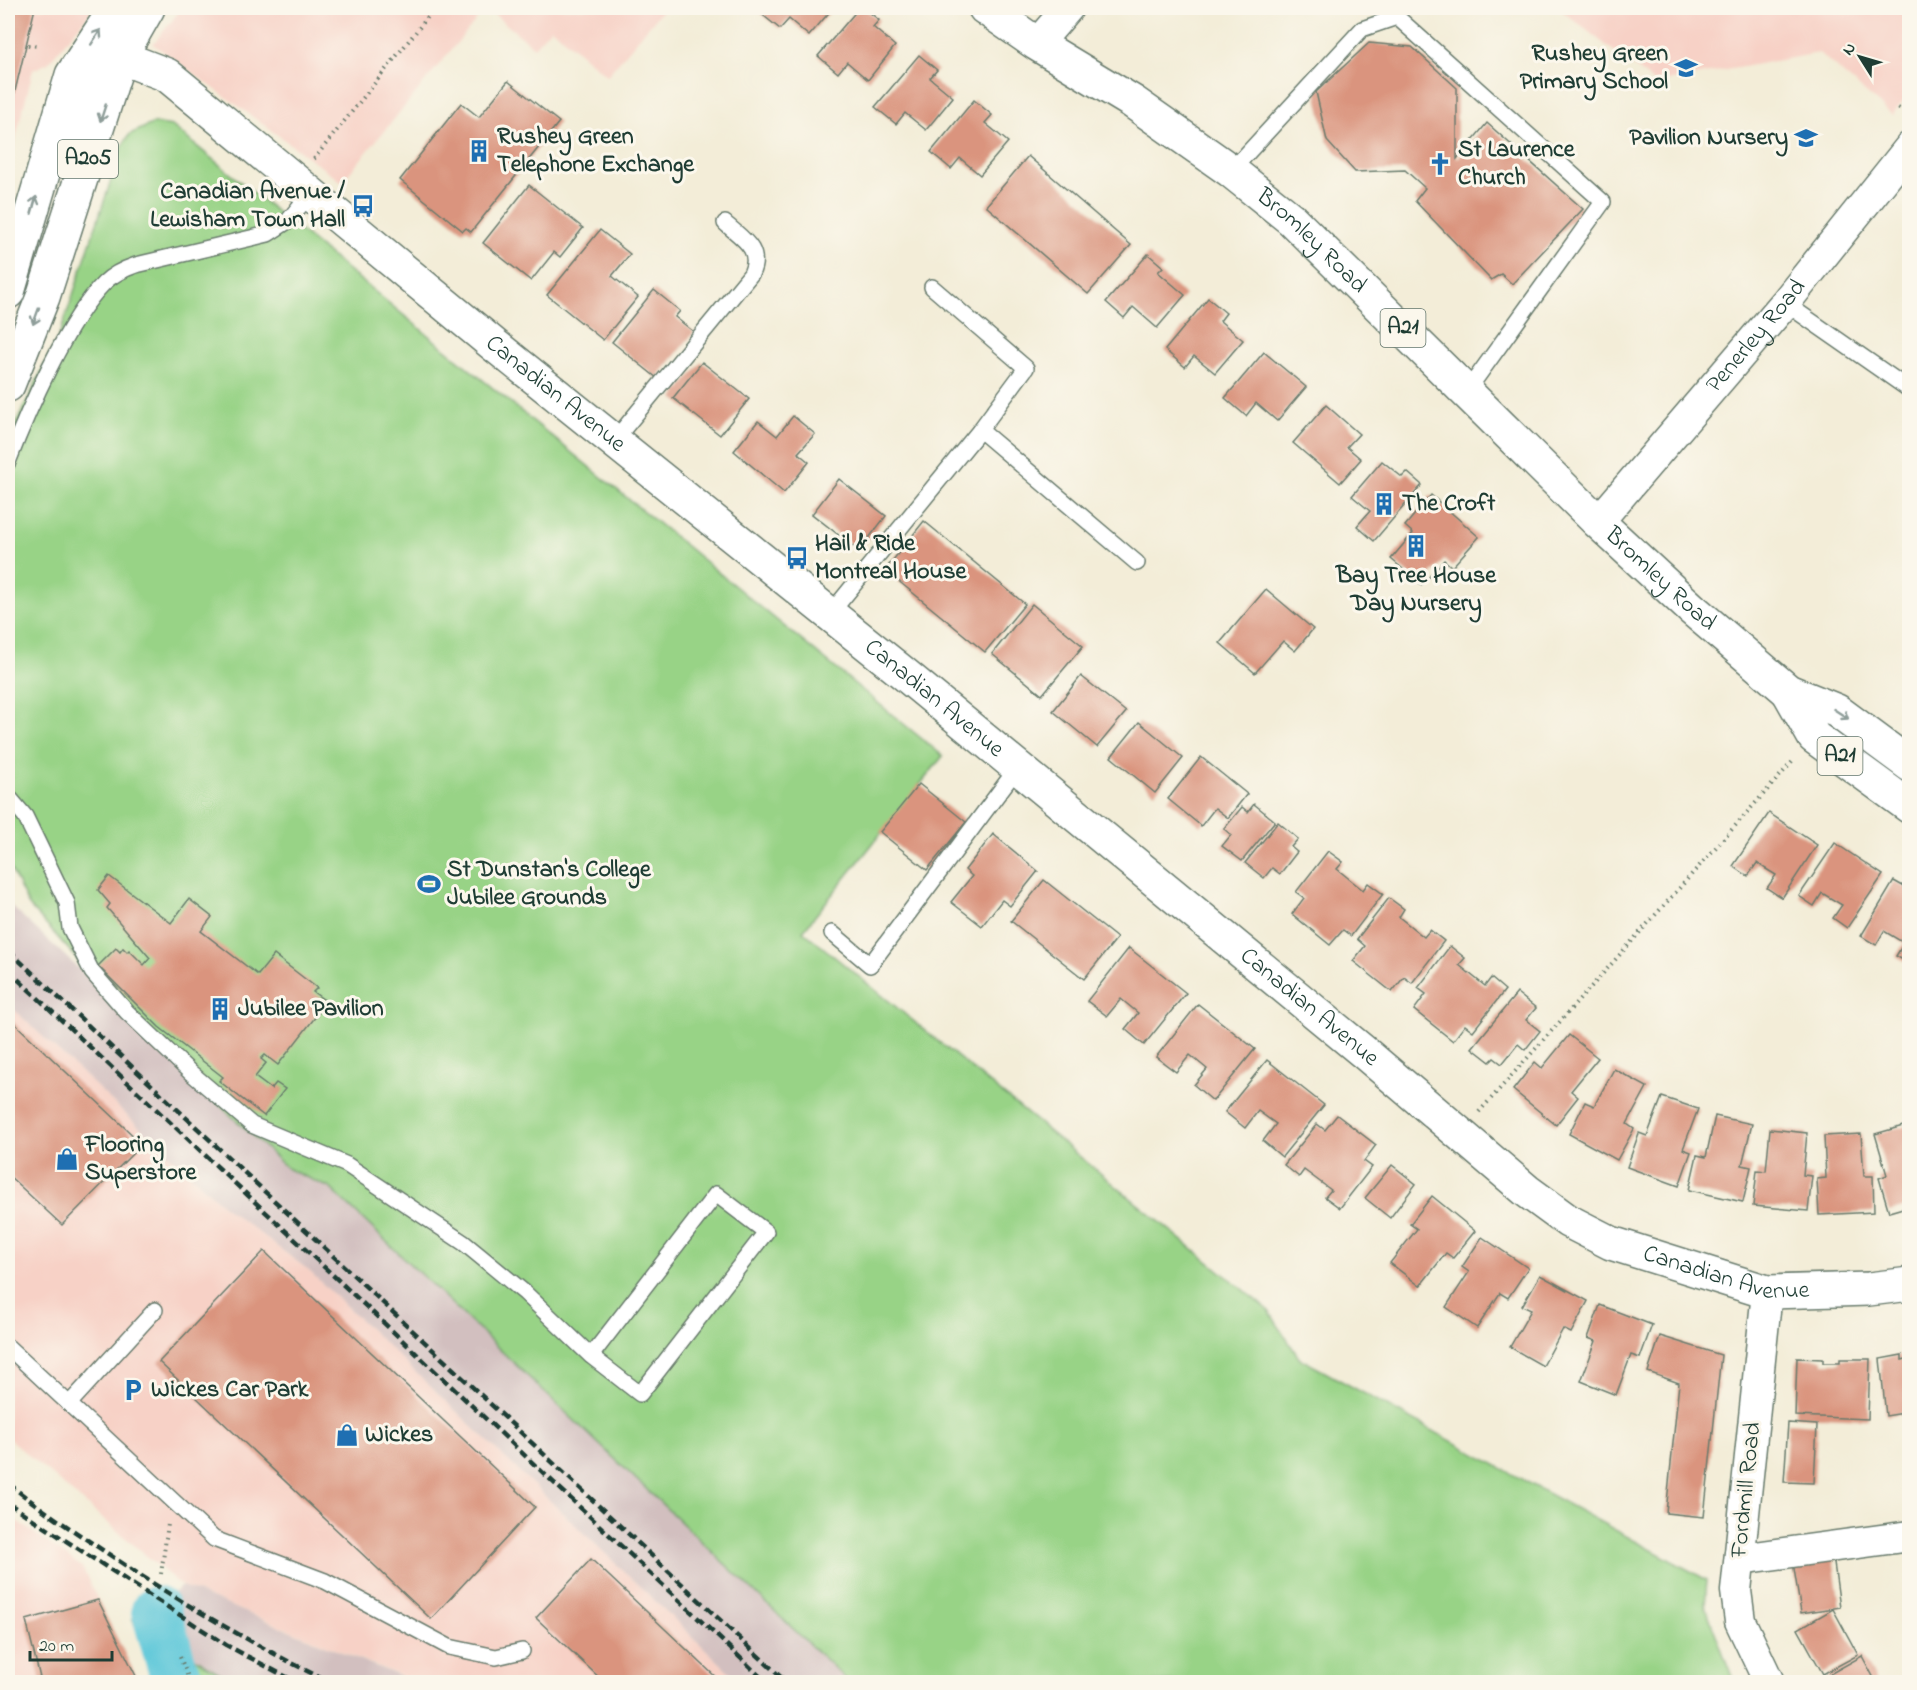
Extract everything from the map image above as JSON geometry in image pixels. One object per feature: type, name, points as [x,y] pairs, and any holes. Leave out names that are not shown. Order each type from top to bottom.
[{"type":"main road","name":"A205","points":[[8,292],[16,235],[44,168],[72,75],[116,8]]},
{"type":"main road","name":"A205","points":[[8,385],[21,358],[55,260],[120,57],[148,8]]},
{"type":"main road","name":"Bromley Road","points":[[985,8],[1037,44],[1133,102],[1231,171],[1291,219],[1598,522],[1692,609],[1788,691],[1837,711],[1910,765]]},
{"type":"main road","points":[[44,168],[92,80],[120,57]]},
{"type":"main road","name":"Canadian Avenue","points":[[120,57],[167,75],[613,442],[1018,767],[1366,1054],[1527,1191],[1568,1221],[1611,1243],[1767,1292],[1869,1290],[1910,1284]]},
{"type":"main road","name":"Bromley Road","points":[[1788,691],[1814,737],[1910,807]]},
{"type":"street","points":[[1037,44],[1068,8]]},
{"type":"street","name":"Penerley Road","points":[[1598,522],[1785,303],[1910,147]]},
{"type":"street","points":[[16,235],[55,260]]},
{"type":"street","name":"Fordmill Road","points":[[1767,1292],[1736,1592],[1740,1621],[1769,1683]]},
{"type":"street","points":[[1740,1559],[1910,1536]]},
{"type":"lane","points":[[1231,171],[1362,30],[1397,17],[1603,202],[1467,391]]},
{"type":"lane","points":[[8,462],[64,341],[104,284],[120,271],[136,265],[268,234],[288,221],[304,186]]},
{"type":"lane","points":[[613,442],[751,274],[756,257],[754,250],[725,223]]},
{"type":"lane","points":[[830,614],[980,430],[1026,368],[932,287]]},
{"type":"lane","points":[[1785,303],[1910,390]]},
{"type":"lane","points":[[980,430],[1137,563]]},
{"type":"lane","points":[[832,933],[870,965],[1018,767]]},
{"type":"lane","points":[[8,796],[25,816],[67,903],[70,928],[92,972],[135,1020],[190,1072],[252,1125],[347,1165],[464,1243],[525,1293],[591,1356],[640,1394],[766,1232],[716,1194],[591,1356]]},
{"type":"lane","points":[[69,1404],[155,1310]]},
{"type":"lane","points":[[8,1347],[214,1539],[325,1581],[449,1647],[496,1657],[522,1651]]},
{"type":"path","points":[[304,186],[435,8]]},
{"type":"path","points":[[28,45],[39,46]]},
{"type":"path","points":[[1898,108],[1910,116]]},
{"type":"path","points":[[1476,1115],[1814,737]]},
{"type":"path","points":[[161,1574],[169,1516]]},
{"type":"path","points":[[180,1657],[190,1683]]},
{"type":"shaded area","points":[[8,8],[94,8],[48,63],[33,70],[8,169]]},
{"type":"shaded area","points":[[182,8],[486,8],[342,182],[153,44]]},
{"type":"shaded area","points":[[486,8],[664,8],[607,76],[551,28],[534,47]]},
{"type":"shaded area","name":"Rushey Green Primary School","points":[[1558,8],[1909,8],[1909,94],[1892,115],[1819,53],[1655,83]]},
{"type":"shaded area","points":[[8,903],[91,980],[149,1041],[288,1169],[330,1188],[849,1682],[740,1682],[307,1269],[226,1208],[8,1004]]},
{"type":"shaded area","points":[[8,1004],[226,1208],[307,1269],[740,1682],[416,1682],[182,1586],[8,1438]]},
{"type":"shaded area","points":[[8,1515],[82,1567],[98,1600],[26,1620],[41,1682],[8,1682]]},
{"type":"shaded area","points":[[182,1586],[416,1682],[235,1682],[133,1621]]},
{"type":"green space","name":"St Dunstan's College Jubilee Grounds","points":[[154,123],[172,126],[943,756],[803,931],[1269,1311],[1299,1358],[1707,1580],[1705,1606],[1734,1682],[849,1682],[330,1188],[288,1169],[105,997],[72,953],[29,906],[8,863],[8,440],[61,331],[123,144],[130,134]]},
{"type":"green space","points":[[133,1621],[235,1682],[162,1682]]},
{"type":"building","points":[[8,8],[35,8],[8,120]]},
{"type":"building","points":[[763,8],[833,8],[809,36],[789,19],[780,29],[759,12]]},
{"type":"building","points":[[859,8],[864,8],[879,20],[873,27],[895,46],[868,80],[847,62],[838,73],[818,56]]},
{"type":"building","name":"St Laurence Church","points":[[1369,43],[1412,47],[1457,88],[1457,159],[1487,123],[1583,209],[1512,284],[1501,274],[1491,280],[1415,201],[1425,188],[1405,170],[1355,172],[1327,141],[1316,92]]},
{"type":"building","points":[[919,55],[937,70],[930,78],[953,97],[926,130],[905,113],[896,124],[875,107]]},
{"type":"building","name":"Rushey Green Telephone Exchange","points":[[508,81],[559,122],[471,232],[466,228],[463,231],[400,180],[461,103],[479,117]]},
{"type":"building","points":[[974,100],[992,115],[985,123],[1008,142],[980,175],[960,158],[951,169],[931,152]]},
{"type":"building","points":[[1028,156],[1131,245],[1088,294],[986,206]]},
{"type":"building","points":[[529,185],[583,228],[560,257],[554,252],[531,281],[483,243]]},
{"type":"building","points":[[600,230],[630,254],[612,276],[638,297],[603,340],[547,295]]},
{"type":"building","points":[[1148,254],[1163,267],[1158,272],[1185,295],[1157,328],[1133,307],[1124,318],[1106,302]]},
{"type":"building","points":[[654,290],[680,311],[675,317],[694,332],[657,378],[612,342]]},
{"type":"building","points":[[1208,298],[1226,313],[1220,321],[1243,340],[1215,373],[1194,356],[1185,367],[1165,350]]},
{"type":"building","points":[[1264,352],[1306,387],[1277,421],[1256,403],[1246,416],[1225,398]]},
{"type":"building","points":[[702,362],[749,399],[720,435],[673,398]]},
{"type":"building","points":[[1326,405],[1359,434],[1347,447],[1361,459],[1340,483],[1293,443]]},
{"type":"building","points":[[793,416],[815,434],[798,453],[809,462],[784,493],[734,451],[758,421],[777,436]]},
{"type":"building","name":"The Croft","points":[[1382,461],[1402,477],[1407,472],[1422,485],[1374,541],[1357,526],[1370,511],[1352,496]]},
{"type":"building","points":[[839,479],[886,516],[859,551],[812,514]]},
{"type":"building","points":[[1431,495],[1479,537],[1452,567],[1444,560],[1422,585],[1391,559],[1413,533],[1405,526]]},
{"type":"building","points":[[924,521],[1025,604],[985,652],[885,570]]},
{"type":"building","points":[[1266,589],[1313,629],[1295,651],[1283,641],[1255,673],[1220,643]]},
{"type":"building","points":[[1032,604],[1083,646],[1042,695],[992,654]]},
{"type":"building","points":[[1081,676],[1126,712],[1097,747],[1053,711]]},
{"type":"building","points":[[1139,722],[1183,758],[1155,793],[1111,757]]},
{"type":"building","points":[[1201,757],[1247,794],[1228,818],[1215,808],[1201,826],[1168,799]]},
{"type":"building","points":[[919,784],[966,822],[927,870],[880,832]]},
{"type":"building","points":[[1254,804],[1275,821],[1242,861],[1222,846],[1231,835],[1224,829],[1242,807],[1248,812]]},
{"type":"building","points":[[1769,813],[1817,845],[1782,898],[1767,888],[1776,875],[1757,863],[1748,876],[1733,866]]},
{"type":"building","points":[[1278,822],[1298,839],[1291,847],[1297,852],[1280,874],[1272,868],[1264,878],[1245,863]]},
{"type":"building","points":[[993,834],[1038,871],[1010,906],[1002,900],[982,926],[951,902],[972,876],[965,870]]},
{"type":"building","points":[[1835,843],[1883,875],[1847,928],[1833,918],[1842,905],[1822,893],[1814,906],[1799,896]]},
{"type":"building","points":[[1328,851],[1343,862],[1337,869],[1363,890],[1368,883],[1383,894],[1351,936],[1343,930],[1330,945],[1292,914],[1304,898],[1296,892]]},
{"type":"building","name":"Jubilee Pavilion","points":[[109,876],[171,923],[189,899],[212,917],[201,931],[258,975],[274,955],[317,988],[313,992],[327,1002],[278,1065],[265,1055],[261,1059],[266,1063],[255,1077],[271,1089],[276,1083],[285,1089],[264,1116],[219,1081],[223,1077],[159,1027],[98,966],[116,948],[120,952],[123,948],[127,952],[129,950],[144,965],[150,958],[107,908],[110,904],[98,890]]},
{"type":"building","points":[[1044,880],[1117,938],[1084,979],[1011,921]]},
{"type":"building","points":[[1894,881],[1910,890],[1910,964],[1896,956],[1904,943],[1884,931],[1876,945],[1861,936]]},
{"type":"building","points":[[1389,898],[1404,909],[1399,917],[1424,937],[1430,930],[1444,941],[1412,983],[1404,977],[1392,992],[1353,961],[1365,946],[1357,939]]},
{"type":"building","points":[[1450,946],[1465,958],[1459,965],[1485,986],[1491,978],[1505,990],[1473,1031],[1465,1025],[1453,1041],[1414,1010],[1426,994],[1418,988]]},
{"type":"building","points":[[1129,948],[1186,993],[1144,1045],[1125,1029],[1138,1013],[1121,999],[1107,1016],[1087,1001]]},
{"type":"building","points":[[1517,993],[1536,1008],[1526,1020],[1540,1031],[1525,1050],[1518,1044],[1502,1064],[1494,1058],[1490,1062],[1472,1048]]},
{"type":"building","points":[[1198,1004],[1255,1049],[1213,1101],[1194,1085],[1207,1069],[1190,1055],[1176,1072],[1156,1057]]},
{"type":"building","name":"Flooring Superstore","points":[[8,1017],[142,1144],[62,1225],[8,1175]]},
{"type":"building","points":[[1569,1035],[1598,1058],[1571,1091],[1578,1097],[1556,1125],[1513,1090],[1535,1062],[1542,1068]]},
{"type":"building","points":[[1267,1060],[1324,1105],[1282,1157],[1263,1141],[1276,1124],[1258,1111],[1245,1128],[1225,1112]]},
{"type":"building","points":[[1614,1069],[1647,1087],[1627,1124],[1634,1129],[1617,1160],[1569,1134],[1585,1102],[1594,1106]]},
{"type":"building","points":[[1662,1097],[1698,1109],[1683,1149],[1691,1152],[1679,1186],[1627,1167],[1639,1133],[1647,1136]]},
{"type":"building","points":[[1337,1115],[1376,1145],[1364,1161],[1372,1167],[1340,1208],[1325,1197],[1331,1190],[1304,1170],[1299,1177],[1284,1165],[1317,1124],[1325,1130]]},
{"type":"building","points":[[1715,1116],[1752,1124],[1742,1165],[1751,1167],[1743,1202],[1689,1190],[1697,1155],[1706,1157]]},
{"type":"building","points":[[1910,1124],[1910,1206],[1889,1212],[1879,1178],[1887,1175],[1875,1134]]},
{"type":"building","points":[[1770,1129],[1807,1133],[1803,1175],[1812,1176],[1808,1211],[1753,1206],[1757,1170],[1766,1171]]},
{"type":"building","points":[[1861,1134],[1864,1176],[1873,1176],[1874,1212],[1819,1215],[1817,1179],[1826,1178],[1824,1136]]},
{"type":"building","points":[[1392,1165],[1416,1184],[1390,1218],[1365,1198]]},
{"type":"building","points":[[1432,1196],[1475,1231],[1453,1258],[1446,1253],[1420,1286],[1390,1263],[1417,1229],[1410,1224]]},
{"type":"building","points":[[1482,1237],[1528,1268],[1508,1298],[1500,1293],[1477,1328],[1446,1307],[1469,1272],[1462,1267]]},
{"type":"building","name":"Wickes","points":[[264,1251],[535,1507],[431,1619],[159,1362]]},
{"type":"building","points":[[1540,1275],[1588,1301],[1571,1333],[1563,1329],[1543,1366],[1510,1347],[1531,1310],[1522,1306]]},
{"type":"building","points":[[1600,1305],[1652,1325],[1640,1358],[1631,1355],[1616,1395],[1581,1381],[1596,1341],[1588,1338]]},
{"type":"building","points":[[1660,1336],[1721,1355],[1704,1517],[1666,1513],[1679,1383],[1648,1372]]},
{"type":"building","points":[[1902,1355],[1902,1360],[1910,1358],[1910,1412],[1886,1416],[1880,1359]]},
{"type":"building","points":[[1797,1358],[1823,1359],[1823,1363],[1840,1363],[1840,1359],[1870,1359],[1868,1419],[1795,1416]]},
{"type":"building","points":[[1788,1423],[1817,1425],[1814,1483],[1784,1482]]},
{"type":"building","points":[[1833,1556],[1840,1607],[1801,1613],[1793,1562]]},
{"type":"building","points":[[591,1559],[721,1682],[604,1682],[536,1618]]},
{"type":"building","points":[[98,1600],[139,1682],[41,1682],[26,1620]]},
{"type":"building","points":[[1833,1609],[1858,1655],[1823,1674],[1798,1629]]},
{"type":"building","points":[[1862,1656],[1876,1682],[1832,1682],[1828,1675]]},
{"type":"waterway","points":[[156,1611],[174,1673],[180,1682]]},
{"type":"railway","points":[[8,950],[786,1682]]},
{"type":"railway","points":[[8,970],[766,1682]]},
{"type":"railway","points":[[8,1483],[61,1522],[142,1576],[247,1639],[329,1682]]},
{"type":"railway","points":[[8,1503],[226,1645],[296,1682]]},
{"type":"place","name":"Rushey Green Primary School","points":[[1686,68]]},
{"type":"place","name":"Pavilion Nursery","points":[[1806,138]]},
{"type":"place","name":"Rushey Green Telephone Exchange","points":[[479,151]]},
{"type":"place","name":"St Laurence Church","points":[[1440,164]]},
{"type":"place","name":"Canadian Avenue / Lewisham Town Hall","points":[[363,206]]},
{"type":"place","name":"The Croft","points":[[1384,504]]},
{"type":"place","name":"Bay Tree House Day Nursery","points":[[1416,546]]},
{"type":"place","name":"Hail & Ride Montreal House","points":[[797,558]]},
{"type":"place","name":"St Dunstan's College Jubilee Grounds","points":[[429,884]]},
{"type":"place","name":"Jubilee Pavilion","points":[[220,1009]]},
{"type":"place","name":"Flooring Superstore","points":[[67,1159]]},
{"type":"place","name":"Wickes Car Park","points":[[133,1390]]},
{"type":"place","name":"Wickes","points":[[347,1435]]}]
